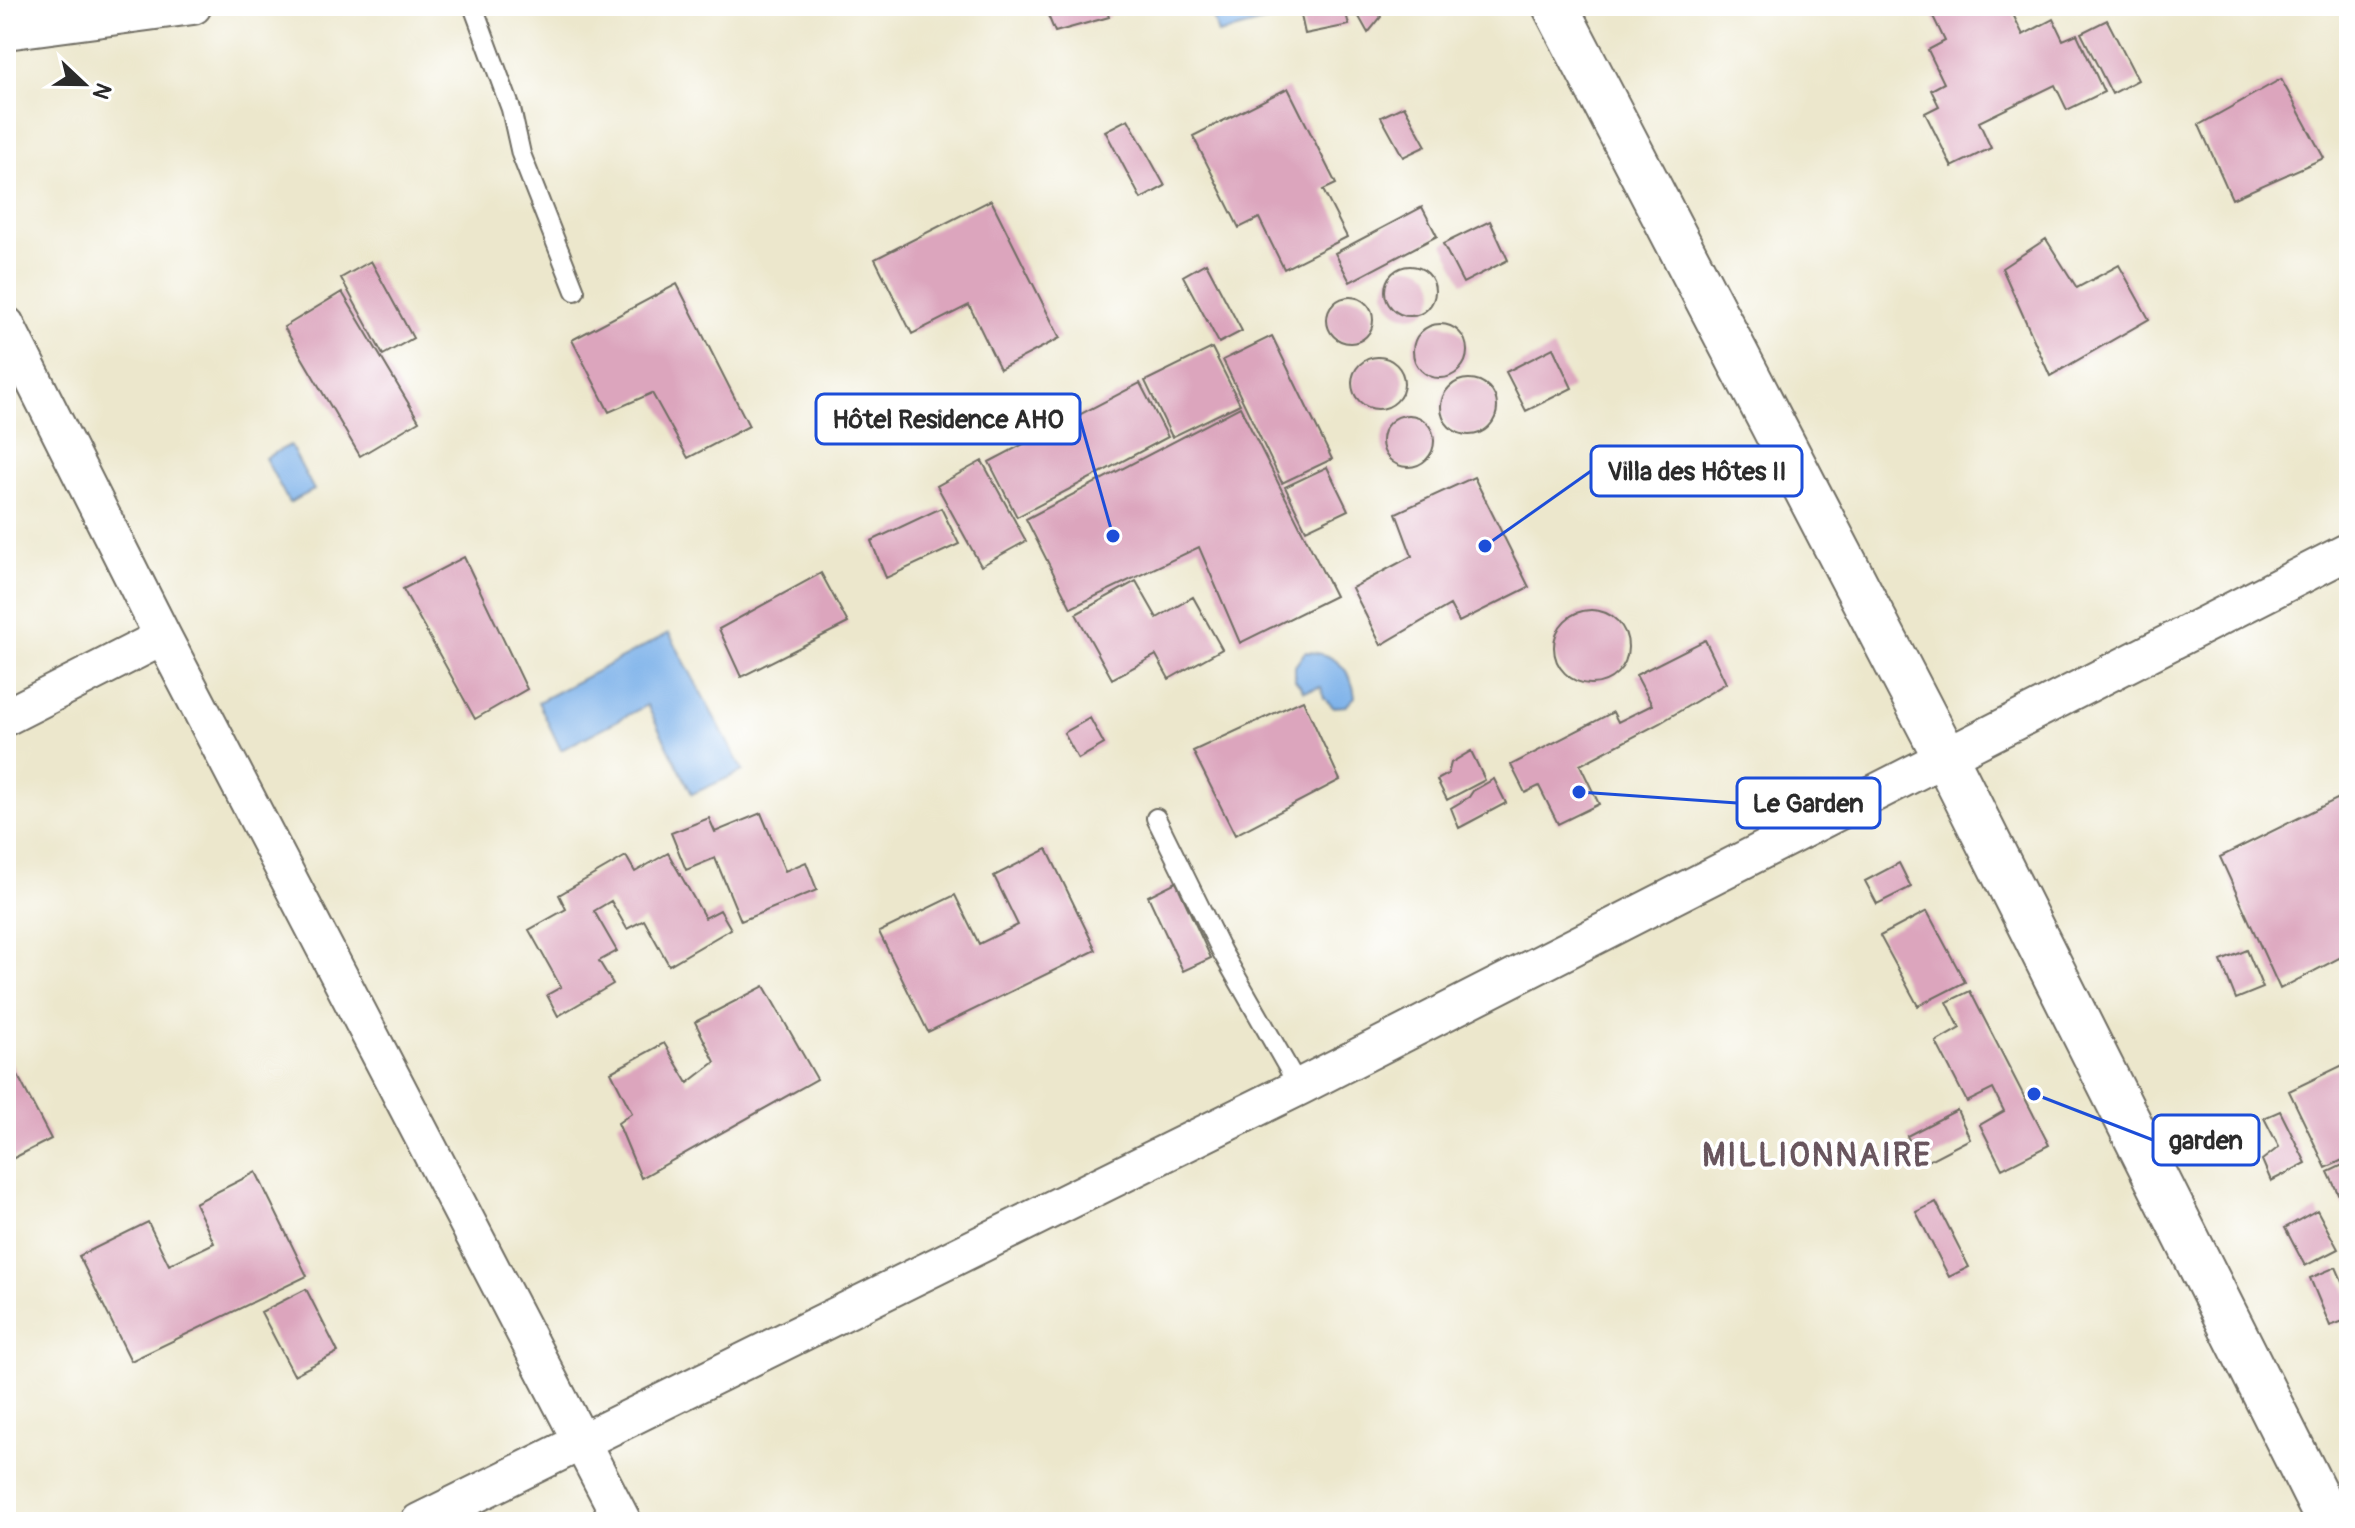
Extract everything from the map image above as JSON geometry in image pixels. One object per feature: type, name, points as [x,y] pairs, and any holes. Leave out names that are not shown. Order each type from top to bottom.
[{"type":"street","points":[[6,31],[193,6]]},
{"type":"street","points":[[1555,6],[1946,758],[2329,1522]]},
{"type":"street","points":[[6,325],[163,637],[623,1522]]},
{"type":"street","points":[[419,1522],[1299,1087],[2349,551]]},
{"type":"street","points":[[6,717],[163,637]]},
{"type":"lane","points":[[473,6],[511,109],[521,154],[575,291]]},
{"type":"lane","points":[[1156,818],[1222,952],[1299,1087]]},
{"type":"water","points":[[1210,6],[1278,6],[1281,17],[1218,34]]},
{"type":"water","points":[[290,445],[314,490],[289,503],[265,458]]},
{"type":"water","points":[[669,633],[743,771],[692,794],[647,705],[561,750],[538,702]]},
{"type":"water","points":[[1305,652],[1325,655],[1346,670],[1355,697],[1346,706],[1333,707],[1324,698],[1321,687],[1304,691],[1295,680],[1295,666]]},
{"type":"building","points":[[1044,6],[1105,6],[1109,17],[1055,32]]},
{"type":"building","points":[[1299,6],[1344,6],[1349,25],[1305,34]]},
{"type":"building","points":[[1353,6],[1375,6],[1381,17],[1368,33]]},
{"type":"building","points":[[1928,6],[1976,6],[1977,9],[1982,6],[2009,6],[2023,35],[2053,19],[2063,40],[2077,34],[2104,92],[2067,110],[2055,85],[1979,122],[1991,148],[1952,167],[1925,113],[1939,106],[1931,90],[1944,83],[1928,50],[1945,41]]},
{"type":"building","points":[[2107,20],[2138,80],[2112,94],[2081,33]]},
{"type":"building","points":[[2281,79],[2324,158],[2232,199],[2199,125]]},
{"type":"building","points":[[1288,88],[1336,184],[1323,190],[1347,237],[1284,269],[1259,218],[1239,228],[1193,136]]},
{"type":"building","points":[[1404,106],[1426,146],[1403,157],[1381,117]]},
{"type":"building","points":[[1128,119],[1165,186],[1141,199],[1105,131]]},
{"type":"building","points":[[991,200],[1060,338],[1000,369],[969,305],[912,334],[875,259]]},
{"type":"building","points":[[1422,207],[1437,236],[1350,282],[1335,253]]},
{"type":"building","points":[[1490,221],[1508,260],[1463,283],[1443,244]]},
{"type":"building","points":[[2046,239],[2077,288],[2119,265],[2149,319],[2050,376],[2002,268]]},
{"type":"building","points":[[371,261],[413,338],[383,355],[341,278]]},
{"type":"building","points":[[1206,263],[1242,331],[1219,343],[1183,276]]},
{"type":"building","points":[[1410,266],[1428,273],[1435,291],[1428,309],[1410,316],[1392,309],[1385,291],[1392,273]]},
{"type":"building","points":[[677,284],[749,426],[688,458],[652,393],[609,412],[572,340]]},
{"type":"building","points":[[342,292],[419,421],[360,456],[284,327]]},
{"type":"building","points":[[1350,297],[1367,303],[1373,320],[1367,337],[1350,343],[1333,337],[1327,320],[1333,303]]},
{"type":"building","points":[[1440,324],[1459,332],[1467,351],[1459,370],[1440,378],[1421,370],[1413,351],[1421,332]]},
{"type":"building","points":[[1272,336],[1332,459],[1282,483],[1223,360]]},
{"type":"building","points":[[1212,348],[1240,404],[1172,437],[1145,381]]},
{"type":"building","points":[[1553,348],[1572,388],[1526,411],[1506,372]]},
{"type":"building","points":[[1378,357],[1396,365],[1404,383],[1396,401],[1378,409],[1360,401],[1352,383],[1360,365]]},
{"type":"building","points":[[1469,379],[1488,388],[1497,407],[1488,426],[1469,435],[1450,426],[1441,407],[1450,388]]},
{"type":"building","points":[[1140,383],[1168,437],[1017,517],[989,462]]},
{"type":"building","points":[[1240,407],[1335,596],[1240,643],[1199,547],[1071,608],[1026,519]]},
{"type":"building","points":[[1408,415],[1426,423],[1434,441],[1426,459],[1408,467],[1390,459],[1382,441],[1390,423]]},
{"type":"building","points":[[982,461],[1026,541],[981,566],[937,486]]},
{"type":"building","points":[[1327,467],[1348,510],[1306,530],[1285,487]]},
{"type":"building","points":[[1474,477],[1529,587],[1459,622],[1450,605],[1381,645],[1352,588],[1412,556],[1396,513]]},
{"type":"building","points":[[941,508],[959,544],[886,578],[871,541]]},
{"type":"building","points":[[464,557],[527,689],[475,719],[403,589]]},
{"type":"building","points":[[821,573],[848,623],[741,677],[719,629]]},
{"type":"building","points":[[1136,581],[1157,618],[1193,597],[1222,649],[1169,679],[1156,655],[1112,679],[1076,614]]},
{"type":"building","points":[[1584,610],[1598,610],[1612,616],[1622,626],[1628,647],[1622,668],[1612,678],[1598,684],[1584,684],[1570,678],[1560,668],[1554,654],[1554,640],[1560,626],[1570,616]]},
{"type":"building","points":[[1705,640],[1726,683],[1660,723],[1580,765],[1599,804],[1558,824],[1539,786],[1525,793],[1511,765],[1613,712],[1618,722],[1652,705],[1636,675]]},
{"type":"building","points":[[1303,700],[1340,780],[1235,835],[1193,751]]},
{"type":"building","points":[[1090,718],[1104,744],[1078,759],[1064,733]]},
{"type":"building","points":[[1471,751],[1485,780],[1447,800],[1437,780],[1448,774],[1451,763]]},
{"type":"building","points":[[1494,779],[1506,803],[1459,828],[1451,808]]},
{"type":"building","points":[[2349,793],[2349,953],[2280,989],[2220,857]]},
{"type":"building","points":[[761,813],[785,871],[806,862],[817,890],[741,921],[715,858],[686,870],[671,833],[709,818],[715,832]]},
{"type":"building","points":[[1047,849],[1096,950],[928,1032],[879,932],[955,895],[979,944],[1018,925],[994,876]]},
{"type":"building","points":[[668,853],[705,918],[720,910],[731,929],[669,965],[644,920],[627,929],[611,901],[594,911],[617,951],[599,961],[613,984],[558,1016],[547,995],[561,987],[529,930],[566,909],[559,895],[626,856],[635,872]]},
{"type":"building","points":[[1899,863],[1911,887],[1877,904],[1865,881]]},
{"type":"building","points":[[1176,882],[1211,958],[1183,971],[1148,896]]},
{"type":"building","points":[[1927,911],[1965,982],[1918,1006],[1880,936]]},
{"type":"building","points":[[2247,950],[2263,988],[2236,999],[2221,961]]},
{"type":"building","points":[[764,986],[817,1079],[641,1178],[618,1123],[632,1113],[611,1072],[664,1043],[688,1083],[715,1062],[695,1022]]},
{"type":"building","points":[[1970,991],[2049,1145],[2002,1169],[1980,1125],[2004,1111],[1993,1089],[1967,1102],[1936,1042],[1960,1028],[1947,1002]]},
{"type":"building","points":[[6,1053],[51,1139],[6,1162]]},
{"type":"building","points":[[2349,1062],[2349,1157],[2326,1168],[2289,1091]]},
{"type":"building","points":[[1957,1110],[1970,1139],[1922,1164],[1907,1136]]},
{"type":"building","points":[[2280,1111],[2306,1163],[2271,1181],[2262,1160],[2279,1147],[2264,1118]]},
{"type":"building","points":[[2349,1162],[2349,1217],[2328,1172]]},
{"type":"building","points":[[256,1172],[307,1276],[131,1361],[79,1256],[148,1222],[169,1265],[214,1243],[195,1203]]},
{"type":"building","points":[[1936,1202],[1969,1267],[1949,1277],[1916,1212]]},
{"type":"building","points":[[2317,1210],[2338,1249],[2305,1266],[2285,1228]]},
{"type":"building","points":[[2336,1267],[2349,1297],[2349,1319],[2330,1326],[2310,1278]]},
{"type":"building","points":[[306,1289],[338,1352],[294,1375],[261,1312]]},
{"type":"place","name":"Hôtel Residence AHO","points":[[1113,536]]},
{"type":"place","name":"Villa des Hôtes II","points":[[1485,546]]},
{"type":"place","name":"Le Garden","points":[[1579,792]]},
{"type":"place","name":"garden","points":[[2034,1094]]},
{"type":"district","name":"MILLIONNAIRE","points":[[1817,1155]]}]
